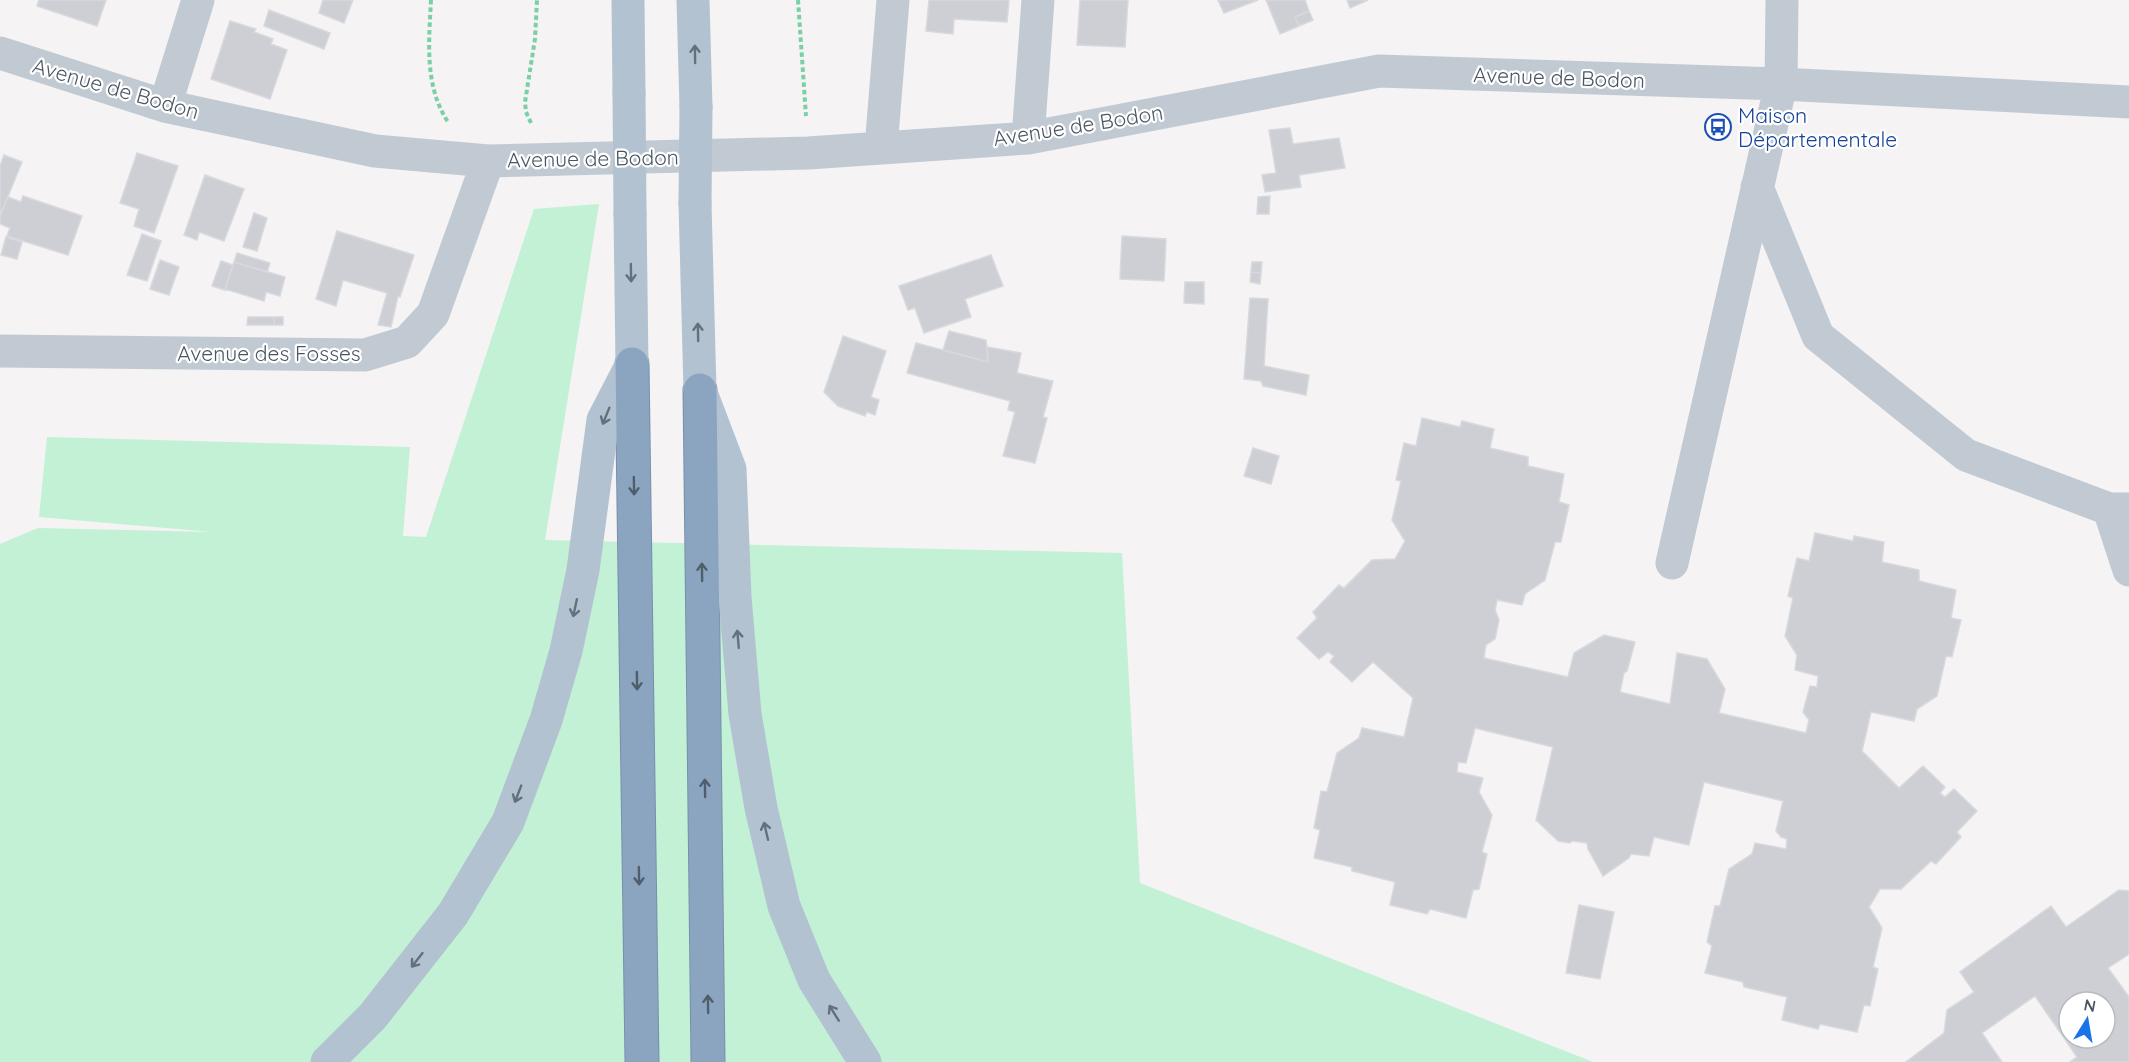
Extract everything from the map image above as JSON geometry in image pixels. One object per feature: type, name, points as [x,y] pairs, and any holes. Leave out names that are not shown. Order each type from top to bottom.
[{"type":"highway","points":[[632,364],[642,1062]]},
{"type":"highway","points":[[700,390],[708,1062]]},
{"type":"main road","points":[[327,1062],[373,1016],[453,914],[508,822],[546,720],[566,651],[583,570],[603,420],[632,364],[628,0]]},
{"type":"main road","points":[[693,0],[700,390],[730,469],[735,597],[745,714],[761,808],[784,906],[813,981],[865,1062]]},
{"type":"street","points":[[165,106],[198,0]]},
{"type":"street","points":[[881,148],[893,0]]},
{"type":"street","points":[[1028,138],[1038,0]]},
{"type":"street","points":[[1672,563],[1781,84],[1782,0]]},
{"type":"street","name":"Avenue de Bodon","points":[[0,53],[165,106],[375,151],[480,161],[808,153],[1028,138],[1379,71],[1781,84],[2129,102]]},
{"type":"street","name":"Avenue des Fosses","points":[[0,351],[364,355],[407,342],[433,314],[480,161]]},
{"type":"street","points":[[1757,187],[1818,336],[1966,455],[2119,509],[2129,570]]},
{"type":"path","points":[[431,0],[429,57],[433,85],[444,116],[480,161]]},
{"type":"path","points":[[537,0],[535,39],[525,102],[526,112],[550,160]]},
{"type":"path","points":[[798,0],[808,153]]},
{"type":"green space","points":[[599,204],[545,540],[1122,553],[1140,883],[1593,1062],[0,1062],[0,544],[38,528],[212,532],[39,517],[47,437],[410,447],[403,536],[426,537],[534,209]]},
{"type":"building","points":[[39,0],[106,0],[97,26],[37,6]]},
{"type":"building","points":[[323,0],[353,0],[344,23],[319,13]]},
{"type":"building","points":[[929,0],[1009,0],[1007,22],[954,19],[953,34],[926,31]]},
{"type":"building","points":[[1080,0],[1128,0],[1125,47],[1077,45]]},
{"type":"building","points":[[1218,0],[1258,0],[1224,13]]},
{"type":"building","points":[[1266,0],[1305,0],[1309,11],[1295,17],[1299,26],[1280,34]]},
{"type":"building","points":[[1347,0],[1368,0],[1350,8]]},
{"type":"building","points":[[269,10],[330,33],[324,49],[264,26]]},
{"type":"building","points":[[1309,11],[1313,20],[1299,26],[1295,17]]},
{"type":"building","points":[[230,21],[256,29],[254,32],[273,39],[271,44],[287,50],[270,99],[211,79]]},
{"type":"building","points":[[1290,128],[1293,144],[1339,138],[1345,168],[1299,175],[1301,187],[1265,192],[1262,175],[1276,173],[1269,130]]},
{"type":"building","points":[[137,153],[178,166],[154,233],[134,226],[139,209],[120,203]]},
{"type":"building","points":[[4,155],[22,162],[0,216],[0,166]]},
{"type":"building","points":[[205,175],[244,189],[224,241],[199,232],[197,240],[184,235]]},
{"type":"building","points":[[23,196],[82,216],[68,255],[7,236],[10,228],[0,224],[0,216],[8,197],[21,202]]},
{"type":"building","points":[[1270,196],[1269,214],[1257,214],[1258,197]]},
{"type":"building","points":[[254,213],[267,218],[257,251],[243,247]]},
{"type":"building","points":[[337,231],[414,255],[400,297],[398,296],[391,327],[378,325],[387,293],[343,280],[336,306],[316,299]]},
{"type":"building","points":[[142,234],[161,241],[147,281],[127,275]]},
{"type":"building","points":[[1122,236],[1166,239],[1164,281],[1120,279]]},
{"type":"building","points":[[6,237],[22,242],[17,259],[1,255]]},
{"type":"building","points":[[237,253],[270,263],[267,272],[234,262]]},
{"type":"building","points":[[991,255],[1003,286],[965,299],[971,317],[924,333],[915,308],[908,310],[899,286]]},
{"type":"building","points":[[160,260],[179,267],[169,295],[150,289]]},
{"type":"building","points":[[221,261],[233,265],[225,290],[212,286]]},
{"type":"building","points":[[234,262],[285,277],[280,296],[266,292],[264,301],[225,289]]},
{"type":"building","points":[[1252,262],[1262,262],[1261,273],[1251,272]]},
{"type":"building","points":[[1251,272],[1261,273],[1260,284],[1250,282]]},
{"type":"building","points":[[1185,282],[1204,282],[1204,304],[1184,303]]},
{"type":"building","points":[[1250,298],[1268,299],[1264,366],[1309,375],[1306,395],[1263,386],[1261,381],[1244,379]]},
{"type":"building","points":[[248,317],[274,317],[274,325],[247,325]]},
{"type":"building","points":[[274,317],[283,317],[283,325],[274,325]]},
{"type":"building","points":[[949,331],[986,340],[988,362],[943,350]]},
{"type":"building","points":[[843,336],[886,351],[871,397],[879,400],[875,415],[867,412],[865,416],[838,406],[824,392]]},
{"type":"building","points":[[916,343],[988,362],[987,347],[1021,353],[1017,373],[1053,381],[1043,417],[1047,418],[1035,463],[1003,456],[1015,412],[1008,410],[1010,401],[907,373]]},
{"type":"building","points":[[1422,418],[1460,427],[1462,421],[1494,429],[1490,448],[1528,457],[1528,466],[1564,474],[1559,502],[1569,505],[1561,542],[1555,542],[1545,580],[1525,594],[1522,605],[1497,600],[1495,610],[1499,620],[1495,639],[1486,645],[1484,658],[1568,677],[1574,653],[1604,635],[1635,642],[1620,692],[1670,704],[1677,653],[1707,659],[1725,689],[1719,713],[1806,733],[1809,720],[1803,712],[1810,686],[1817,687],[1818,676],[1795,670],[1797,655],[1785,636],[1793,598],[1788,596],[1797,558],[1809,561],[1815,533],[1853,541],[1854,536],[1884,542],[1882,562],[1919,570],[1919,581],[1956,590],[1951,618],[1961,620],[1952,657],[1946,656],[1937,696],[1917,709],[1914,721],[1871,712],[1862,751],[1899,788],[1923,766],[1945,787],[1940,793],[1945,797],[1954,789],[1977,811],[1957,832],[1961,837],[1936,864],[1931,861],[1901,889],[1880,889],[1869,907],[1882,928],[1873,967],[1878,969],[1870,1006],[1864,1005],[1857,1032],[1820,1024],[1818,1029],[1782,1020],[1787,997],[1744,987],[1743,982],[1705,973],[1712,946],[1707,942],[1715,906],[1720,906],[1729,869],[1752,854],[1755,843],[1786,849],[1787,839],[1781,837],[1776,831],[1783,801],[1704,782],[1689,845],[1654,837],[1649,856],[1631,854],[1629,858],[1603,876],[1587,843],[1558,841],[1536,820],[1553,747],[1475,728],[1466,763],[1458,762],[1457,772],[1483,778],[1479,792],[1492,815],[1482,852],[1487,854],[1479,889],[1473,890],[1466,918],[1430,909],[1427,914],[1390,905],[1395,882],[1352,871],[1352,867],[1314,858],[1320,830],[1314,828],[1321,791],[1327,792],[1337,753],[1359,738],[1362,728],[1404,737],[1413,698],[1373,662],[1352,682],[1330,662],[1334,656],[1328,652],[1319,659],[1297,638],[1317,618],[1313,612],[1339,585],[1344,588],[1372,560],[1395,559],[1405,541],[1392,520],[1401,481],[1396,480],[1404,443],[1416,446]]},
{"type":"building","points":[[1253,448],[1279,456],[1271,484],[1244,476]]},
{"type":"building","points":[[2119,890],[2129,891],[2129,954],[2108,968],[2129,997],[2129,1062],[2070,1062],[2077,1057],[2072,1050],[2117,1050],[2117,990],[2057,990],[2057,1028],[2035,996],[1982,1033],[2002,1062],[1906,1062],[1944,1033],[1947,1010],[1974,992],[1960,972],[2051,906],[2066,927]]},
{"type":"building","points":[[1579,905],[1614,912],[1600,979],[1566,973]]},
{"type":"place","name":"Maison Départementale","points":[[1718,127]]}]
